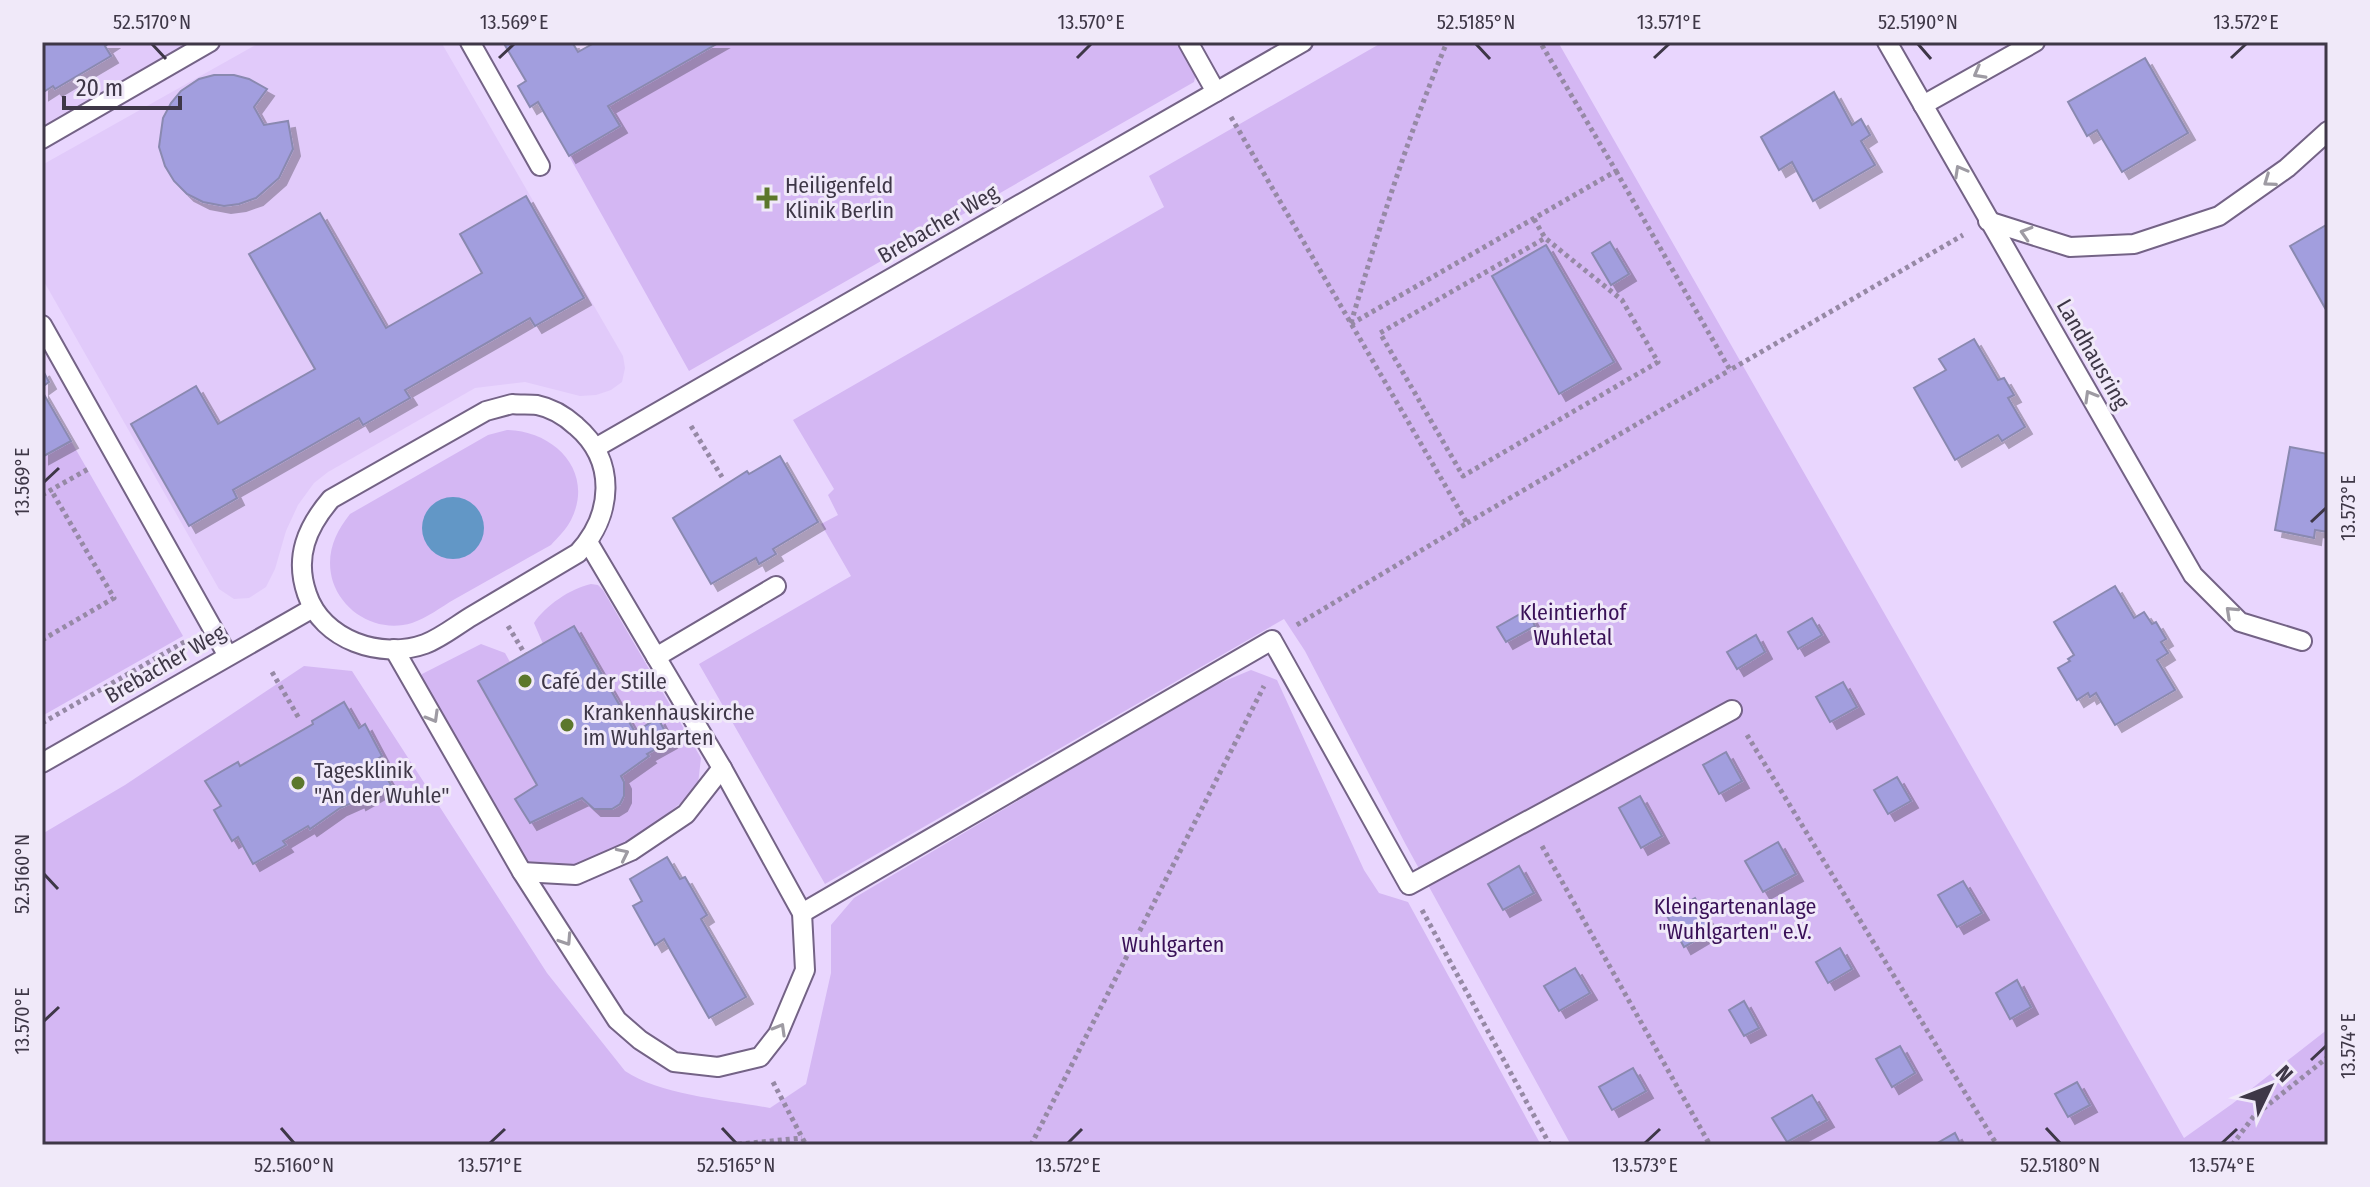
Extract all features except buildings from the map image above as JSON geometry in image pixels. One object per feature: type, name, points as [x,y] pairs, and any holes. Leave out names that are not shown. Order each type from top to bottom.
[{"type":"lane","points":[[42,139],[210,42]]},
{"type":"lane","points":[[470,42],[540,166]]},
{"type":"lane","points":[[1188,42],[1216,92]]},
{"type":"lane","name":"Brebacher Weg","points":[[597,447],[1303,42]]},
{"type":"lane","name":"Landhausring","points":[[1887,42],[2193,575],[2240,622],[2302,641]]},
{"type":"lane","points":[[1923,105],[2035,42]]},
{"type":"lane","points":[[1988,221],[2070,247],[2134,244],[2219,216],[2287,168],[2328,131]]},
{"type":"lane","points":[[42,325],[228,656]]},
{"type":"lane","points":[[512,404],[539,406],[564,415],[597,447],[606,481],[604,508],[588,542],[578,553],[424,644],[394,649],[367,647],[342,637],[322,620],[313,608],[302,570],[303,544],[314,519],[331,499],[486,411],[512,404]]},
{"type":"lane","points":[[394,649],[522,872],[617,1020],[640,1040],[674,1062],[718,1067],[760,1057],[778,1034],[805,970],[802,913],[722,768],[588,542]]},
{"type":"lane","points":[[656,657],[776,586]]},
{"type":"lane","name":"Brebacher Weg","points":[[42,763],[313,608]]},
{"type":"lane","points":[[802,913],[1272,640],[1409,885],[1732,710]]},
{"type":"lane","points":[[522,872],[576,875],[631,851],[686,814],[722,768]]},
{"type":"path","points":[[1351,324],[1427,90],[1447,42]]},
{"type":"path","points":[[1540,42],[1730,370]]},
{"type":"path","points":[[1216,92],[1467,523]]},
{"type":"path","points":[[1351,324],[1616,171]]},
{"type":"path","points":[[1534,219],[1545,238],[1622,300],[1658,362],[1463,476],[1380,333],[1545,238]]},
{"type":"path","points":[[1031,1145],[1268,679],[1272,640],[1467,523],[1988,221]]},
{"type":"path","points":[[673,403],[722,477]]},
{"type":"path","points":[[42,495],[114,454]]},
{"type":"path","points":[[42,640],[114,598],[51,490]]},
{"type":"path","points":[[505,621],[525,654]]},
{"type":"path","points":[[42,723],[212,626]]},
{"type":"path","points":[[272,672],[300,720]]},
{"type":"path","points":[[1732,710],[1997,1145]]},
{"type":"path","points":[[1528,821],[1710,1145]]},
{"type":"path","points":[[1409,885],[1550,1145]]},
{"type":"path","points":[[760,1057],[806,1145]]},
{"type":"path","points":[[2232,1145],[2254,1116],[2328,1057]]},
{"type":"path","points":[[730,1145],[802,1138]]},
{"type":"shaded area","points":[[42,42],[189,42],[42,126]]},
{"type":"shaded area","points":[[261,42],[441,42],[623,356],[625,368],[622,382],[596,395],[580,396],[525,382],[475,388],[328,472],[314,483],[298,505],[266,587],[249,598],[234,599],[219,589],[42,278],[42,165]]},
{"type":"green space","name":"Heiligenfeld Klinik Berlin","points":[[720,42],[1178,42],[1196,73],[1194,82],[689,371],[569,156],[619,126],[608,106]]},
{"type":"green space","points":[[1383,42],[1558,42],[2184,1138],[2328,1029],[2328,1145],[1571,1145],[1406,845],[1305,651],[1284,619],[825,884],[699,664],[851,576],[821,524],[838,515],[828,495],[834,489],[793,420],[1164,207],[1149,176]]},
{"type":"green space","points":[[507,430],[525,432],[555,446],[574,471],[578,486],[577,502],[571,520],[562,533],[551,545],[412,623],[375,623],[354,612],[338,593],[330,563],[335,537],[350,514],[488,435]]},
{"type":"green space","points":[[71,441],[183,636],[42,716],[42,457]]},
{"type":"green space","points":[[591,584],[603,590],[701,758],[698,784],[692,794],[632,842],[565,871],[528,866],[422,682],[422,674],[481,644],[505,653],[510,662],[478,681],[537,785],[515,799],[529,823],[582,798],[594,809],[615,806],[625,790],[621,776],[648,757],[647,754],[670,741],[658,719],[635,732],[574,627],[543,644],[534,623],[552,604]]},
{"type":"green space","name":"Wuhlgarten","points":[[304,666],[352,671],[547,973],[625,1071],[656,1086],[675,1091],[770,1108],[806,1084],[831,973],[831,925],[854,898],[1208,688],[1251,670],[1277,680],[1364,870],[1379,893],[1408,902],[1541,1145],[42,1145],[42,834],[125,785]]},
{"type":"water","points":[[453,497],[465,499],[475,506],[482,516],[482,540],[475,550],[465,557],[453,559],[441,557],[431,550],[424,540],[422,528],[424,516],[431,506],[441,499]]},
{"type":"place","name":"Heiligenfeld Klinik Berlin","points":[[767,198]]},
{"type":"place","name":"Café der Stille","points":[[525,681]]},
{"type":"place","name":"Krankenhauskirche im Wuhlgarten","points":[[567,725]]},
{"type":"place","name":"Tagesklinik \"An der Wuhle\"","points":[[298,783]]},
{"type":"park label","name":"Kleintierhof Wuhletal","points":[[1573,624]]},
{"type":"park label","name":"Kleingartenanlage \"Wuhlgarten\" e.V.","points":[[1735,918]]}]
